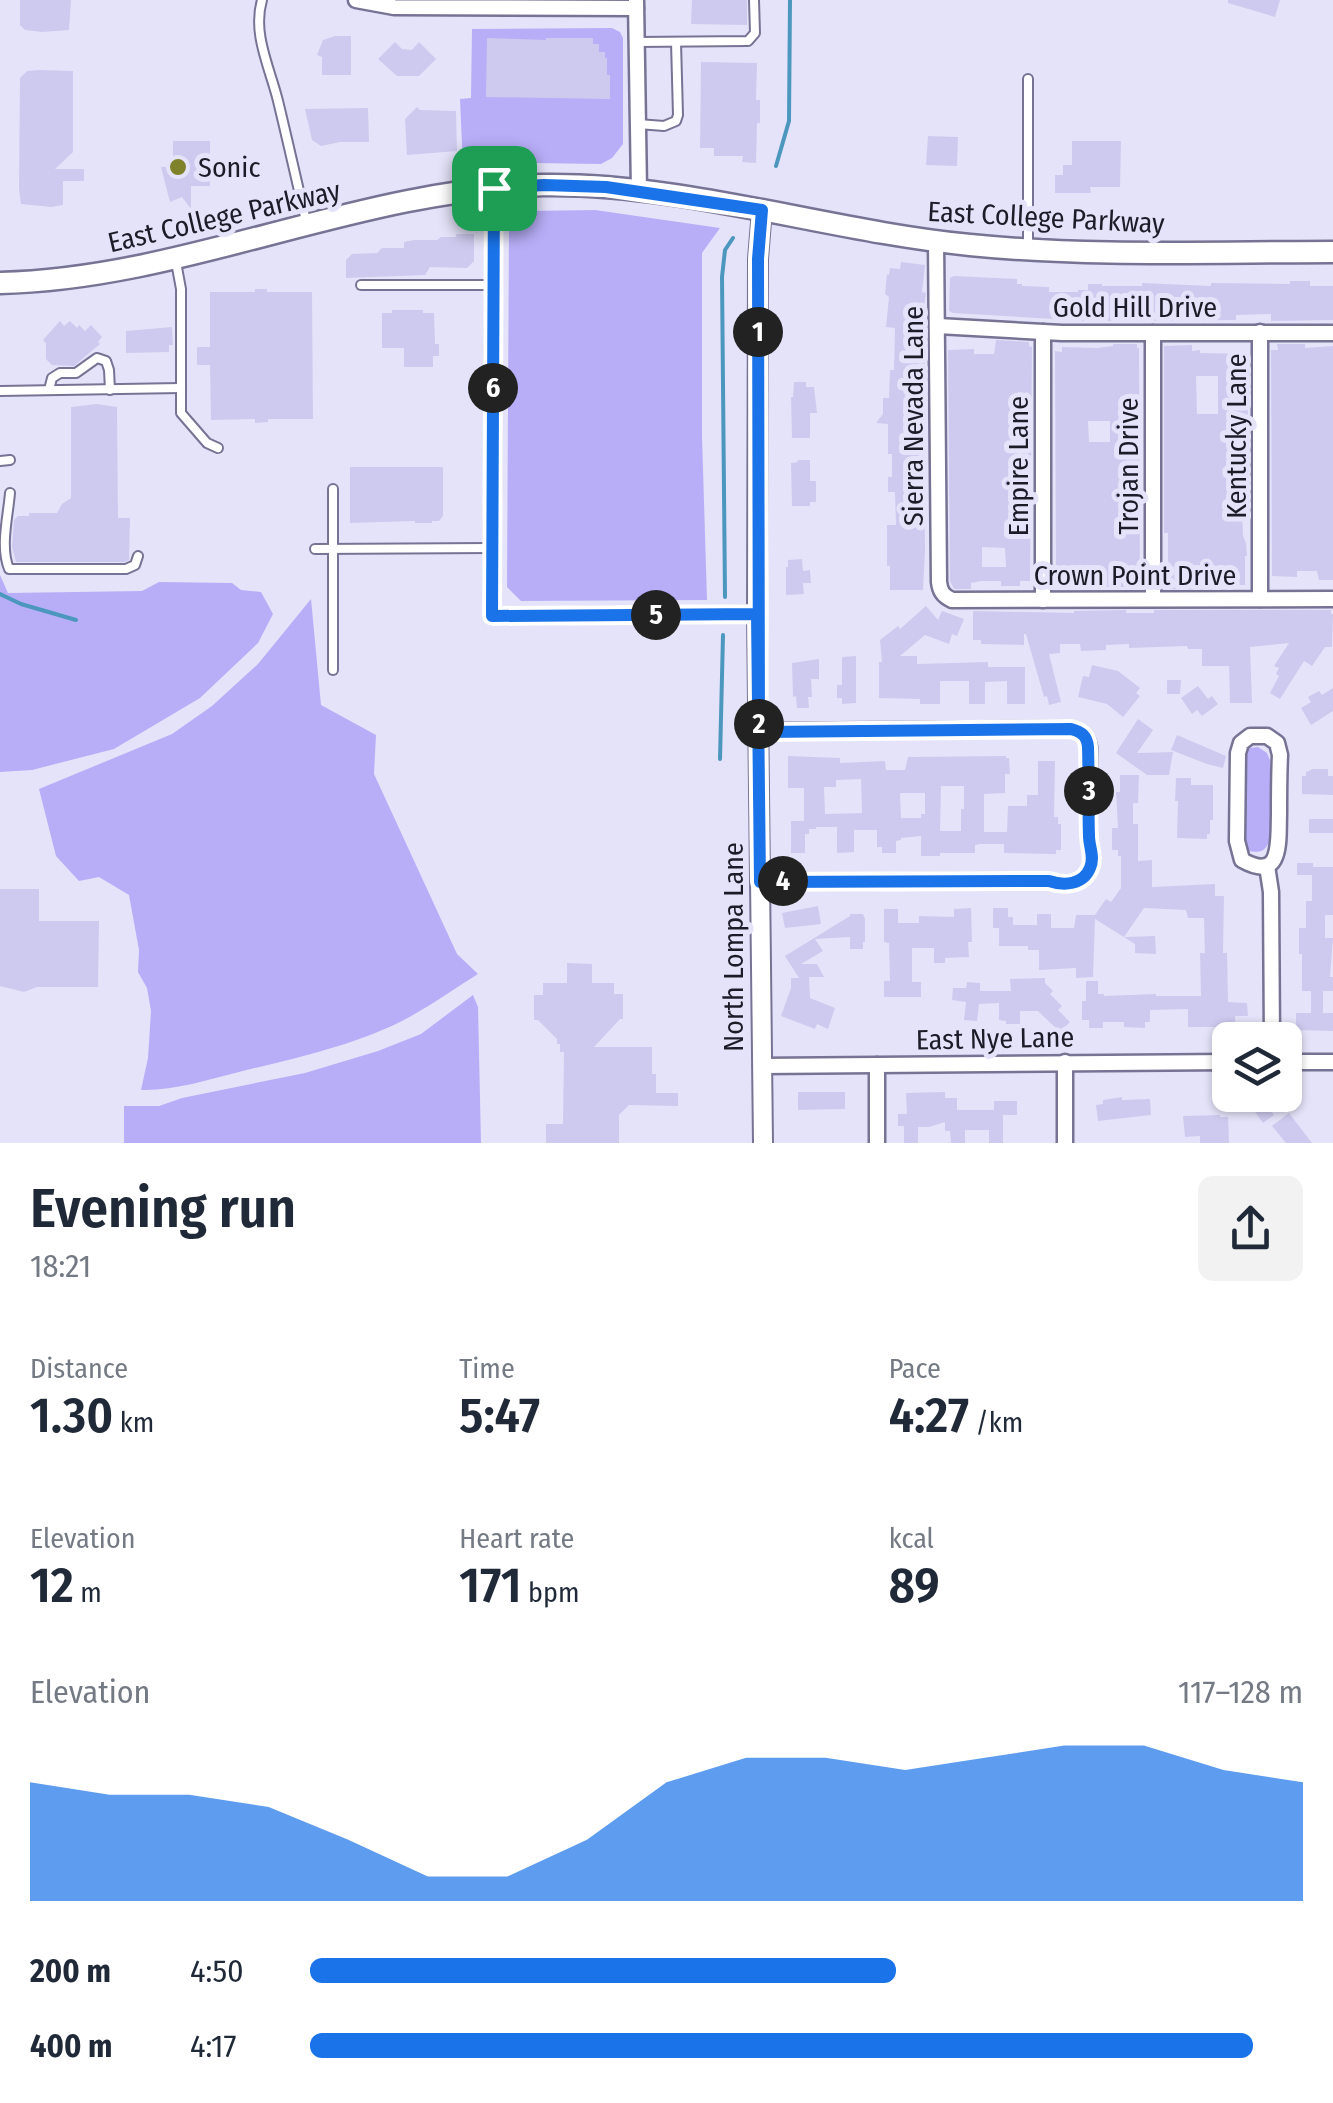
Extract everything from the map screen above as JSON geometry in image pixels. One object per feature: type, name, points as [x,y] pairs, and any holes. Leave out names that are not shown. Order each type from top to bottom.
[{"type":"main road","name":"East College Parkway","points":[[0,283],[75,277],[175,257],[428,196],[544,185],[640,190],[936,240],[1028,249],[1333,252]]},
{"type":"street","points":[[356,0],[394,7],[636,4],[640,190]]},
{"type":"street","points":[[494,188],[492,616],[757,614]]},
{"type":"street","name":"North Lompa Lane","points":[[762,210],[758,259],[757,614],[764,1143]]},
{"type":"street","name":"Sierra Nevada Lane","points":[[936,240],[940,591]]},
{"type":"street","name":"Gold Hill Drive","points":[[938,326],[1043,332],[1333,333]]},
{"type":"street","name":"Empire Lane","points":[[1043,332],[1043,600]]},
{"type":"street","name":"Kentucky Lane","points":[[1260,332],[1260,600]]},
{"type":"street","name":"Trojan Drive","points":[[1153,333],[1153,600]]},
{"type":"street","name":"Crown Point Drive","points":[[940,591],[952,600],[1333,600]]},
{"type":"street","points":[[759,732],[1080,732],[1088,747],[1092,859],[1088,873],[1068,884],[760,882]]},
{"type":"street","points":[[1256,735],[1277,743],[1280,756],[1280,844],[1275,860],[1267,866],[1259,868],[1242,860],[1237,841],[1238,753],[1241,743],[1256,735]]},
{"type":"street","points":[[1267,866],[1271,892],[1272,1022]]},
{"type":"street","points":[[1066,1062],[1066,1143]]},
{"type":"street","name":"East Nye Lane","points":[[761,1066],[1212,1062]]},
{"type":"street","points":[[1302,1062],[1333,1062]]},
{"type":"street","points":[[877,1065],[877,1143]]},
{"type":"lane","points":[[262,0],[261,43],[307,225]]},
{"type":"lane","points":[[637,42],[751,40],[754,0]]},
{"type":"lane","points":[[638,124],[664,126],[676,122],[676,42]]},
{"type":"lane","points":[[1028,79],[1028,249]]},
{"type":"lane","points":[[175,257],[182,289],[181,413],[207,443],[218,448]]},
{"type":"lane","points":[[361,285],[494,286]]},
{"type":"lane","points":[[49,390],[52,378],[60,373],[76,373],[97,358],[106,361],[110,390]]},
{"type":"lane","points":[[0,391],[182,388]]},
{"type":"lane","points":[[333,488],[333,670]]},
{"type":"lane","points":[[10,493],[4,543],[4,559],[9,569],[126,568],[135,565],[138,556]]},
{"type":"lane","points":[[315,548],[492,548]]},
{"type":"shaded area","points":[[612,28],[623,38],[623,144],[612,158],[601,164],[463,168],[460,99],[471,98],[472,29]]},
{"type":"shaded area","points":[[595,210],[720,228],[702,253],[707,600],[521,601],[507,587],[509,224],[517,213],[528,211]]},
{"type":"shaded area","points":[[0,575],[8,593],[142,591],[159,582],[232,583],[241,590],[261,592],[273,614],[258,643],[200,698],[114,749],[32,770],[0,772]]},
{"type":"shaded area","points":[[311,599],[321,705],[376,735],[374,774],[457,954],[478,974],[413,1015],[351,1042],[190,1084],[141,1090],[151,1011],[147,988],[138,972],[139,950],[129,895],[99,877],[79,881],[56,856],[39,789],[172,734],[212,706],[258,664]]},
{"type":"shaded area","points":[[1258,747],[1270,760],[1270,840],[1256,852],[1248,851],[1241,841],[1241,757],[1250,748]]},
{"type":"shaded area","points":[[473,995],[478,1007],[481,1143],[124,1143],[124,1106],[159,1106],[305,1073],[378,1051],[421,1034]]},
{"type":"building","points":[[20,0],[71,0],[69,30],[25,30],[20,25]]},
{"type":"building","points":[[692,0],[747,0],[747,25],[691,24]]},
{"type":"building","points":[[1228,0],[1280,0],[1275,17]]},
{"type":"building","points":[[351,36],[351,75],[322,75],[322,57],[317,55],[323,40]]},
{"type":"building","points":[[487,38],[593,38],[593,44],[599,44],[599,52],[605,52],[607,58],[610,99],[486,97]]},
{"type":"building","points":[[395,42],[402,49],[412,50],[419,42],[436,59],[419,76],[397,76],[378,59]]},
{"type":"building","points":[[701,62],[757,63],[760,123],[756,163],[742,162],[743,156],[714,156],[714,148],[700,148]]},
{"type":"building","points":[[27,71],[73,71],[73,152],[55,169],[84,169],[84,181],[63,181],[63,205],[51,207],[21,204],[19,189],[20,78]]},
{"type":"building","points":[[417,107],[456,111],[457,151],[407,155],[405,119]]},
{"type":"building","points":[[368,108],[369,142],[321,146],[312,140],[305,109]]},
{"type":"building","points":[[928,136],[958,137],[957,166],[926,165]]},
{"type":"building","points":[[173,141],[210,141],[210,186],[191,186],[191,209],[182,197],[170,202],[161,167],[173,167]]},
{"type":"building","points":[[1072,141],[1121,141],[1120,187],[1090,187],[1091,193],[1055,193],[1055,175],[1063,175],[1063,165],[1072,165]]},
{"type":"building","points":[[474,234],[474,261],[467,268],[430,267],[425,275],[346,278],[346,260],[352,254],[404,248],[404,242],[437,240]]},
{"type":"building","points":[[901,262],[925,265],[922,292],[926,293],[924,305],[920,305],[917,336],[925,336],[923,590],[890,590],[887,525],[896,525],[895,492],[888,492],[892,454],[888,454],[888,424],[876,423],[883,414],[883,398],[889,398],[890,370],[894,370],[895,328],[886,327],[887,274],[890,268],[900,269]]},
{"type":"building","points":[[950,278],[1017,279],[1022,286],[1049,287],[1049,292],[1088,290],[1088,284],[1211,286],[1310,281],[1310,286],[1333,286],[1333,320],[1271,321],[1271,314],[1236,315],[1236,320],[1088,321],[953,313],[949,311]]},
{"type":"building","points":[[210,292],[312,292],[313,419],[268,419],[255,423],[255,419],[211,420],[210,365],[197,365],[197,347],[210,347]]},
{"type":"building","points":[[382,313],[434,313],[439,356],[433,356],[433,367],[404,367],[404,348],[382,348]]},
{"type":"building","points":[[60,321],[64,326],[70,321],[85,331],[91,325],[102,337],[100,344],[74,366],[52,365],[46,359],[43,340]]},
{"type":"building","points":[[172,327],[173,345],[169,345],[169,352],[126,353],[126,331]]},
{"type":"building","points":[[996,340],[1029,342],[1032,347],[1030,581],[1020,581],[1020,586],[1001,586],[1001,581],[981,581],[971,583],[971,589],[954,589],[950,581],[948,350],[974,349],[974,354],[994,354]],"holes":[[[982,547],[1005,548],[1006,567],[982,567]]]},
{"type":"building","points":[[1137,344],[1139,348],[1140,587],[1100,587],[1092,586],[1092,579],[1056,578],[1055,351],[1062,352],[1062,347]],"holes":[[[1088,421],[1110,421],[1110,442],[1089,442]]]},
{"type":"building","points":[[1277,344],[1333,346],[1333,580],[1319,580],[1317,571],[1297,571],[1297,577],[1272,576],[1271,350],[1278,350]]},
{"type":"building","points":[[1192,345],[1192,351],[1200,353],[1247,354],[1249,502],[1242,507],[1247,556],[1245,585],[1197,580],[1191,582],[1191,589],[1168,589],[1168,533],[1164,533],[1164,346]],"holes":[[[1196,376],[1218,376],[1218,414],[1197,414]]]},
{"type":"building","points":[[794,382],[814,387],[817,413],[810,413],[810,438],[792,438]]},
{"type":"building","points":[[71,407],[117,407],[118,518],[130,518],[129,560],[16,562],[12,547],[14,520],[29,513],[57,513],[71,498]]},
{"type":"building","points":[[810,460],[810,481],[816,481],[816,502],[810,502],[810,506],[792,506],[791,463]]},
{"type":"building","points":[[350,467],[443,467],[443,516],[432,523],[350,523]]},
{"type":"building","points":[[802,559],[803,571],[810,570],[811,583],[803,583],[804,594],[786,595],[788,560]]},
{"type":"building","points":[[926,606],[938,620],[942,611],[964,619],[957,636],[952,634],[949,644],[925,635],[900,656],[917,656],[917,664],[988,662],[988,667],[1025,667],[1025,704],[1007,704],[1007,681],[985,682],[985,704],[969,704],[969,681],[940,681],[940,704],[920,704],[920,699],[879,698],[880,640],[898,626],[900,629]]},
{"type":"building","points":[[1331,610],[1332,647],[1325,647],[1312,666],[1304,661],[1280,699],[1270,693],[1279,676],[1279,668],[1274,666],[1289,643],[1250,647],[1252,703],[1230,703],[1229,666],[1202,666],[1202,649],[1129,648],[1129,644],[1081,651],[1080,644],[1060,644],[1060,653],[1049,654],[1061,702],[1049,705],[1026,634],[1024,645],[981,644],[981,640],[973,640],[973,611]]},
{"type":"building","points":[[856,656],[856,703],[842,704],[842,698],[837,698],[837,685],[842,685],[842,657]]},
{"type":"building","points":[[819,659],[819,679],[811,679],[809,708],[797,708],[792,663]]},
{"type":"building","points":[[1092,665],[1118,671],[1140,688],[1136,693],[1140,696],[1123,717],[1107,704],[1078,697],[1083,676],[1089,677]]},
{"type":"building","points":[[1167,680],[1181,680],[1180,694],[1167,694]]},
{"type":"building","points":[[1198,686],[1218,704],[1202,716],[1197,710],[1192,714],[1181,698]]},
{"type":"building","points":[[1333,688],[1333,711],[1311,725],[1301,708],[1311,702],[1308,697]]},
{"type":"building","points":[[1138,719],[1153,730],[1137,753],[1173,752],[1169,775],[1147,775],[1116,753]]},
{"type":"building","points":[[1177,735],[1226,756],[1223,768],[1171,750]]},
{"type":"building","points":[[788,756],[840,758],[840,763],[885,761],[886,770],[905,770],[908,757],[1006,756],[1010,774],[1005,774],[1005,793],[984,794],[984,832],[1007,832],[1008,806],[1027,806],[1027,795],[1038,795],[1038,761],[1055,761],[1054,817],[1061,824],[1061,850],[1056,850],[1056,854],[1004,853],[1004,844],[980,844],[975,845],[975,853],[921,856],[921,836],[901,838],[896,841],[896,853],[882,853],[882,847],[877,847],[877,830],[854,830],[854,852],[837,853],[837,827],[816,827],[805,834],[805,853],[791,853],[791,821],[804,821],[804,788],[788,788]],"holes":[[[861,779],[862,813],[825,814],[824,787],[836,787],[836,780]],[[941,786],[964,786],[961,831],[940,831]],[[900,793],[925,793],[925,814],[921,818],[901,818]]]},
{"type":"building","points":[[1313,769],[1328,769],[1328,776],[1333,776],[1333,795],[1302,794],[1302,776]]},
{"type":"building","points":[[1120,775],[1139,775],[1133,824],[1138,824],[1138,861],[1152,860],[1152,887],[1215,884],[1215,896],[1224,896],[1223,953],[1227,953],[1228,1002],[1247,1003],[1248,1016],[1235,1016],[1235,1022],[1212,1022],[1212,1027],[1188,1027],[1188,1009],[1150,1010],[1150,1022],[1145,1022],[1145,1028],[1103,1022],[1103,1028],[1089,1028],[1089,1020],[1082,1020],[1086,981],[1098,981],[1098,994],[1104,996],[1201,996],[1204,918],[1188,918],[1186,910],[1144,908],[1124,937],[1155,936],[1156,954],[1135,953],[1135,944],[1095,919],[1093,977],[1076,978],[1076,968],[1039,970],[1039,950],[999,946],[999,928],[993,928],[993,908],[1008,908],[1013,925],[1037,925],[1037,914],[1051,914],[1051,928],[1074,928],[1076,915],[1095,915],[1106,899],[1111,902],[1121,888],[1121,856],[1118,850],[1112,850],[1112,828],[1118,828],[1116,792],[1120,792]]},
{"type":"building","points":[[1176,778],[1191,778],[1191,785],[1213,785],[1213,820],[1207,839],[1177,838]]},
{"type":"building","points":[[1309,819],[1333,819],[1333,833],[1309,833]]},
{"type":"building","points":[[1297,863],[1333,867],[1333,915],[1325,915],[1325,938],[1333,938],[1333,991],[1323,991],[1323,1013],[1333,1013],[1333,1031],[1302,1030],[1302,1022],[1296,1022],[1296,1013],[1311,1013],[1311,991],[1302,991],[1299,928],[1306,928],[1306,901],[1312,901],[1312,875],[1297,875]]},
{"type":"building","points":[[0,889],[39,889],[39,921],[99,921],[98,987],[37,987],[24,992],[0,986]]},
{"type":"building","points":[[818,906],[821,924],[785,928],[782,913]]},
{"type":"building","points":[[971,908],[969,957],[945,958],[945,963],[934,963],[934,948],[912,948],[912,982],[921,982],[921,997],[884,997],[884,981],[890,981],[884,909],[898,909],[898,923],[919,923],[919,916],[954,917],[954,909]]},
{"type":"building","points":[[850,914],[863,914],[865,919],[863,949],[850,949],[850,937],[815,939],[823,951],[801,964],[817,964],[824,977],[809,977],[810,998],[835,1008],[828,1029],[817,1024],[815,1029],[781,1016],[791,978],[799,978],[785,956]]},
{"type":"building","points":[[567,963],[592,964],[592,983],[614,983],[614,994],[623,994],[623,1019],[594,1047],[652,1047],[656,1093],[678,1093],[678,1106],[629,1105],[619,1115],[619,1143],[546,1143],[546,1124],[563,1124],[564,1052],[560,1052],[557,1039],[534,1020],[534,995],[543,995],[543,983],[567,983]]},
{"type":"building","points":[[1045,978],[1053,991],[1050,994],[1062,1006],[1058,1010],[1070,1022],[1060,1032],[1038,1011],[1020,1011],[1020,1024],[1006,1024],[999,1020],[999,1003],[979,1004],[977,1021],[964,1020],[966,1002],[952,1000],[953,988],[966,988],[967,982],[980,983],[980,991],[1011,991],[1010,979]]},
{"type":"building","points":[[798,1092],[845,1092],[845,1109],[798,1110]]},
{"type":"building","points":[[945,1092],[945,1098],[957,1098],[957,1110],[994,1110],[994,1101],[1017,1101],[1017,1115],[1003,1115],[1003,1143],[989,1143],[989,1130],[965,1130],[965,1143],[951,1143],[945,1122],[918,1127],[918,1143],[904,1143],[904,1126],[898,1126],[898,1114],[907,1114],[906,1093]]},
{"type":"building","points":[[1122,1097],[1150,1099],[1151,1115],[1098,1121],[1096,1105]]},
{"type":"building","points":[[1255,1112],[1272,1112],[1274,1115],[1263,1123]]},
{"type":"building","points":[[1289,1113],[1312,1143],[1286,1143],[1272,1126]]},
{"type":"building","points":[[1183,1116],[1228,1117],[1229,1143],[1200,1143],[1200,1136],[1185,1137]]},
{"type":"waterway","points":[[776,166],[789,121],[790,0]]},
{"type":"waterway","points":[[725,597],[722,277],[725,250],[733,238]]},
{"type":"waterway","points":[[0,594],[76,620]]},
{"type":"waterway","points":[[720,759],[723,635]]},
{"type":"place","name":"Sonic","points":[[178,167]]},
{"type":"route","points":[[606,187],[762,210],[758,259],[759,732],[1080,732],[1088,742],[1092,859],[1088,873],[1068,884],[760,882],[757,614],[492,616],[494,188],[606,187]]}]
